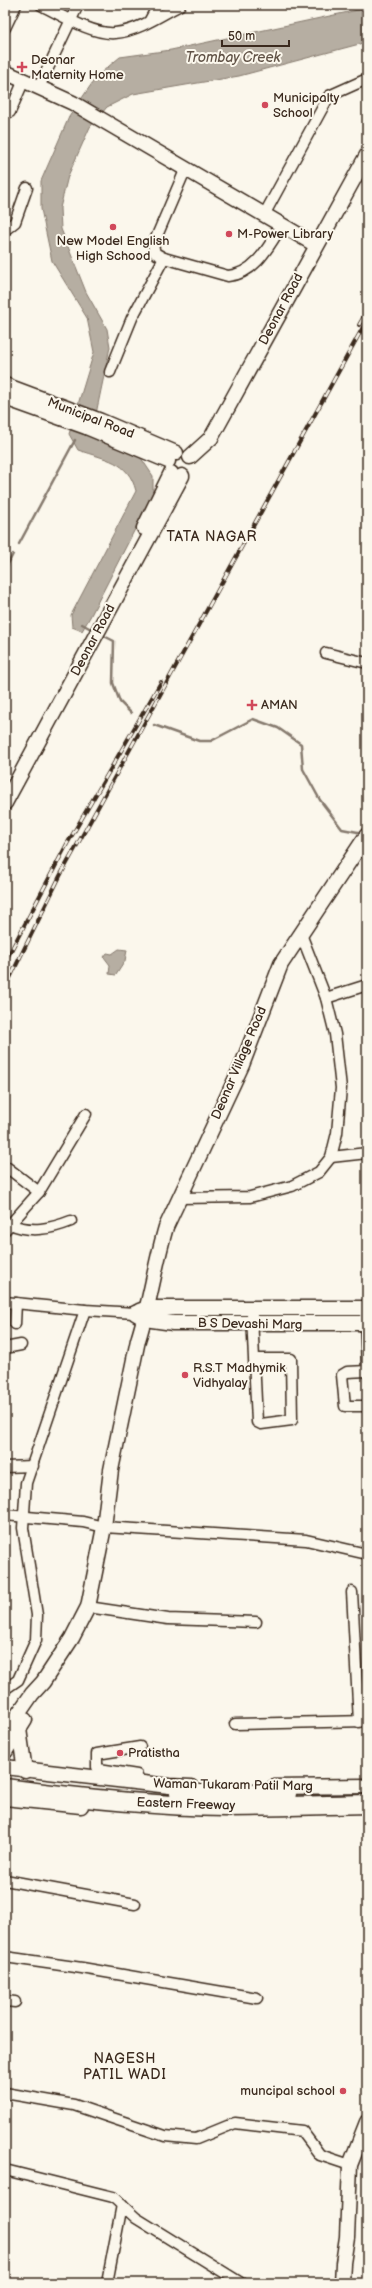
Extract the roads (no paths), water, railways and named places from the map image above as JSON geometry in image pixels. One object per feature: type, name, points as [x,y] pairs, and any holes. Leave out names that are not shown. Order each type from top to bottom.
[{"type":"highway","name":"Eastern Freeway","points":[[5,1776],[105,1788],[176,1794],[367,1794]]},
{"type":"highway","name":"Eastern Freeway","points":[[5,1788],[100,1800],[225,1807],[367,1804]]},
{"type":"main road","points":[[5,72],[73,103],[316,245]]},
{"type":"main road","name":"Deonar Road","points":[[5,803],[162,502],[174,466],[191,469],[190,457],[211,438],[316,245],[367,155]]},
{"type":"main road","name":"Municipal Road","points":[[5,385],[69,415]]},
{"type":"main road","name":"Municipal Road","points":[[5,398],[69,415],[94,424],[174,466],[184,453],[190,457]]},
{"type":"main road","name":"Deonar Road","points":[[5,790],[79,660]]},
{"type":"main road","name":"Deonar Village Road","points":[[5,1752],[10,1729],[32,1694],[43,1682],[72,1638],[88,1607],[104,1527],[111,1470],[138,1340],[142,1313],[159,1251],[178,1198],[242,1064],[281,964],[367,835]]},
{"type":"main road","name":"B S Devashi Marg","points":[[174,1316],[251,1308],[366,1308]]},
{"type":"main road","name":"B S Devashi Marg","points":[[142,1313],[252,1324],[366,1324]]},
{"type":"main road","points":[[10,1729],[25,1771]]},
{"type":"main road","name":"Waman Tukaram Patil Marg","points":[[5,1767],[25,1771],[112,1776],[174,1787],[367,1786]]},
{"type":"main road","name":"Waman Tukaram Patil Marg","points":[[5,1798],[148,1812],[222,1814],[367,1812]]},
{"type":"main road","points":[[342,2283],[343,2263],[348,2237],[350,2165],[367,2122]]},
{"type":"street","points":[[5,28],[16,5]]},
{"type":"street","points":[[41,5],[71,20],[102,32],[116,33],[150,20],[180,5]]},
{"type":"street","points":[[39,87],[78,5]]},
{"type":"street","points":[[150,20],[158,5]]},
{"type":"street","points":[[264,215],[330,96],[367,79]]},
{"type":"street","points":[[5,113],[10,112],[24,80]]},
{"type":"street","points":[[186,168],[153,244],[155,253],[164,258],[228,276],[233,275],[252,266],[259,259],[282,225]]},
{"type":"street","points":[[5,230],[15,222],[27,188]]},
{"type":"street","points":[[110,372],[132,318],[164,258]]},
{"type":"street","points":[[326,653],[367,663]]},
{"type":"street","points":[[178,1198],[250,1197],[292,1186],[319,1172],[330,1157],[337,1133],[341,1088],[336,1034],[326,998],[301,934]]},
{"type":"street","points":[[326,998],[367,985]]},
{"type":"street","points":[[8,1227],[39,1192],[86,1114]]},
{"type":"street","points":[[330,1157],[367,1153]]},
{"type":"street","points":[[5,1166],[39,1192]]},
{"type":"street","points":[[8,1227],[39,1230],[71,1221]]},
{"type":"street","name":"B S Devashi Marg","points":[[5,1302],[84,1310],[142,1313]]},
{"type":"street","points":[[5,1320],[18,1326],[16,1303]]},
{"type":"street","points":[[251,1308],[257,1422],[262,1424],[292,1420],[291,1359],[254,1359]]},
{"type":"street","points":[[366,1308],[367,1371],[347,1372],[342,1375],[345,1406],[367,1406]]},
{"type":"street","points":[[5,1689],[18,1680],[36,1640],[37,1615],[23,1528],[26,1483],[33,1466],[84,1310]]},
{"type":"street","points":[[5,1348],[21,1345]]},
{"type":"street","points":[[5,1467],[33,1466]]},
{"type":"street","points":[[5,1514],[83,1522],[104,1527],[306,1540],[367,1554]]},
{"type":"street","points":[[235,1724],[363,1722],[352,1592]]},
{"type":"street","points":[[88,1607],[168,1619],[256,1622]]},
{"type":"street","points":[[137,1775],[112,1776],[97,1767],[97,1754],[140,1747]]},
{"type":"street","points":[[5,1880],[135,1904]]},
{"type":"street","points":[[5,1957],[82,1968],[257,1998]]},
{"type":"street","points":[[5,2093],[74,2105],[165,2136],[196,2139],[235,2123],[302,2131],[320,2154],[350,2165]]},
{"type":"street","points":[[5,2170],[113,2197],[136,2218],[240,2283]]},
{"type":"street","points":[[107,2283],[122,2205]]},
{"type":"water","name":"Trombay Creek","points":[[367,8],[367,42],[239,76],[133,94],[107,107],[90,127],[68,176],[60,208],[61,229],[86,292],[107,329],[110,347],[92,433],[141,458],[153,476],[153,494],[82,631],[72,627],[71,615],[136,491],[128,473],[122,467],[107,459],[78,450],[69,434],[94,352],[87,318],[52,261],[41,209],[41,181],[69,117],[97,76],[120,57],[171,50]]},
{"type":"water","points":[[119,949],[127,950],[125,961],[116,975],[109,974],[110,965],[104,957],[107,953],[112,954]]},
{"type":"waterway","points":[[19,544],[75,440]]},
{"type":"waterway","points":[[5,570],[13,554]]},
{"type":"waterway","points":[[82,624],[91,629]]},
{"type":"waterway","points":[[102,635],[114,641],[113,683],[120,702],[131,713]]},
{"type":"waterway","points":[[154,725],[199,741],[211,741],[253,719],[278,728],[301,744],[303,769],[320,800],[342,829],[363,833]]},
{"type":"railway","points":[[359,325],[367,311]]},
{"type":"railway","points":[[5,988],[60,876],[367,320]]},
{"type":"railway","points":[[5,962],[67,844],[161,682]]},
{"type":"place","name":"Deonar Maternity Home","points":[[22,67]]},
{"type":"place","name":"Municipalty School","points":[[265,105]]},
{"type":"place","name":"New Model English High Schood","points":[[113,227]]},
{"type":"place","name":"M-Power Library","points":[[229,234]]},
{"type":"place","name":"AMAN","points":[[252,705]]},
{"type":"place","name":"R.S.T Madhymik Vidhyalay","points":[[185,1375]]},
{"type":"place","name":"Pratistha","points":[[120,1753]]},
{"type":"place","name":"muncipal school","points":[[343,2091]]},
{"type":"district","name":"TATA NAGAR","points":[[212,536]]},
{"type":"district","name":"NAGESH PATIL WADI","points":[[125,2066]]}]
